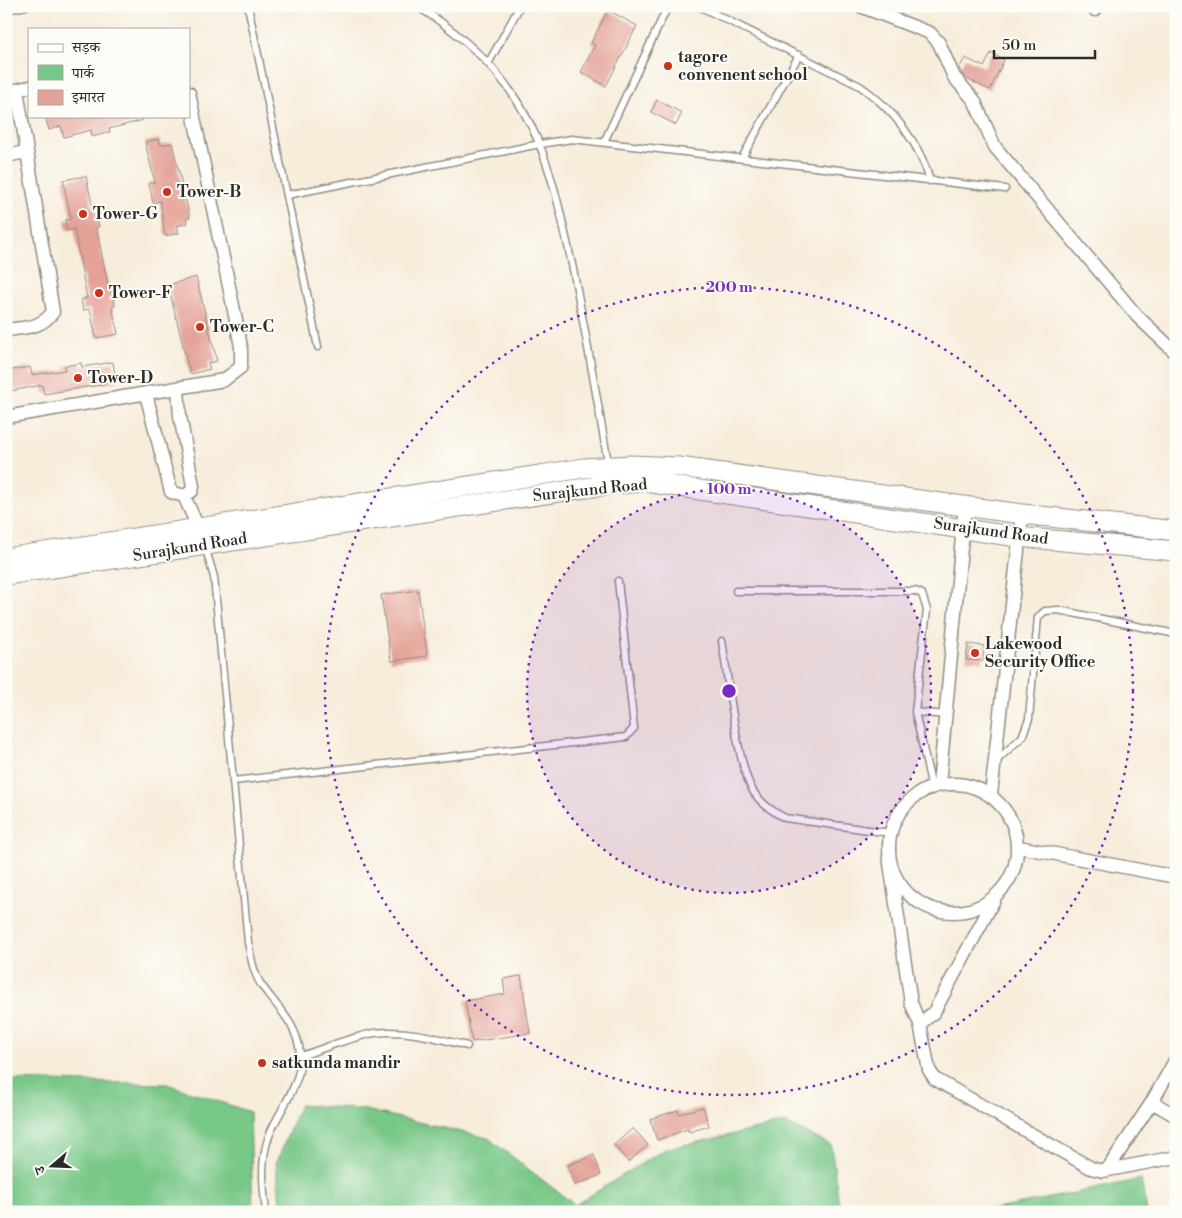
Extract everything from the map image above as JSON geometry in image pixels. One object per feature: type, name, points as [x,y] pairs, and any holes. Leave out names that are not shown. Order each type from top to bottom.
[{"type":"main road","name":"Surajkund Road","points":[[6,575],[204,545],[610,475],[631,465],[679,467],[1022,514],[1176,531]]},
{"type":"main road","name":"Surajkund Road","points":[[6,558],[125,541],[199,527],[610,475],[1018,537],[1176,551]]},
{"type":"street","points":[[860,6],[930,32],[935,38],[954,78],[974,100],[995,147],[1137,316],[1176,353]]},
{"type":"street","points":[[6,330],[34,326],[46,322],[53,312],[17,90]]},
{"type":"street","points":[[6,417],[224,380],[241,367],[241,347],[237,325],[190,98]]},
{"type":"street","points":[[6,156],[26,152]]},
{"type":"street","points":[[178,389],[180,416],[193,486],[192,491],[184,496]]},
{"type":"street","points":[[146,394],[171,492],[184,496],[199,527],[204,545]]},
{"type":"street","points":[[936,786],[946,715],[965,505]]},
{"type":"street","points":[[991,795],[1022,514]]},
{"type":"street","points":[[920,1024],[934,1012],[994,900],[1012,876],[1018,847],[1011,818],[991,795],[966,784],[936,786],[917,794],[900,811],[890,833],[889,857],[912,1003],[920,1024],[929,1070],[935,1080],[1092,1168],[1103,1171],[1176,1157]]},
{"type":"street","points":[[1018,847],[1176,877]]},
{"type":"street","points":[[889,857],[898,883],[917,902],[926,906],[942,912],[969,912],[994,900]]},
{"type":"street","points":[[1103,1171],[1109,1167],[1152,1102],[1176,1059]]},
{"type":"street","points":[[1152,1102],[1176,1116]]},
{"type":"lane","points":[[6,10],[26,6]]},
{"type":"lane","points":[[248,6],[318,347]]},
{"type":"lane","points":[[416,6],[437,17],[489,62],[510,87],[540,144],[554,183],[582,312],[610,475]]},
{"type":"lane","points":[[489,62],[520,6]]},
{"type":"lane","points":[[604,142],[668,6]]},
{"type":"lane","points":[[699,6],[860,86],[874,96],[893,115],[916,147],[925,163],[930,181]]},
{"type":"lane","points":[[742,158],[799,55]]},
{"type":"lane","points":[[287,195],[572,139],[1005,189]]},
{"type":"lane","points":[[204,545],[214,577],[248,942],[253,967],[261,984],[286,1014],[296,1032],[301,1056],[296,1081],[267,1144],[264,1160],[266,1212]]},
{"type":"lane","points":[[233,781],[626,737],[634,728],[618,580]]},
{"type":"lane","points":[[736,591],[915,591],[922,594],[927,610],[915,712],[936,786]]},
{"type":"lane","points":[[996,761],[1022,737],[1029,719],[1038,617],[1045,611],[1058,610],[1176,634]]},
{"type":"lane","points":[[722,641],[743,766],[754,793],[772,812],[785,818],[890,833]]},
{"type":"lane","points":[[915,712],[946,715]]},
{"type":"lane","points":[[301,1056],[377,1033],[428,1036],[467,1046]]},
{"type":"green space","points":[[6,1080],[167,1084],[250,1112],[253,1212],[6,1212]]},
{"type":"green space","points":[[300,1105],[361,1109],[488,1138],[575,1205],[665,1149],[785,1123],[831,1145],[840,1212],[281,1212],[276,1163]]},
{"type":"green space","points":[[1141,1179],[1147,1212],[982,1212],[1123,1183]]},
{"type":"building","points":[[608,10],[637,26],[606,86],[581,72],[595,45],[591,43]]},
{"type":"building","points":[[991,53],[1004,60],[990,90],[967,79],[959,69],[965,58],[984,67]]},
{"type":"building","points":[[657,100],[682,113],[676,125],[651,112]]},
{"type":"building","points":[[46,118],[143,118],[143,120],[109,129],[110,132],[92,137],[91,130],[64,137],[61,126],[49,130]]},
{"type":"building","name":"Tower-B","points":[[159,139],[161,145],[172,143],[190,218],[186,219],[187,223],[177,226],[179,233],[165,236],[160,201],[153,203],[149,183],[155,182],[145,142]]},
{"type":"building","points":[[86,176],[99,227],[96,227],[109,289],[111,288],[115,306],[112,307],[118,334],[96,338],[90,309],[83,310],[81,300],[87,298],[74,229],[67,231],[65,220],[71,219],[63,180]]},
{"type":"building","name":"Tower-C","points":[[196,277],[217,361],[208,363],[210,369],[190,374],[168,285]]},
{"type":"building","name":"Tower-D","points":[[113,362],[116,382],[44,394],[42,385],[6,392],[6,371],[30,367],[32,375],[65,370],[64,366],[81,363],[82,367]]},
{"type":"building","points":[[418,590],[427,656],[391,661],[381,595]]},
{"type":"building","name":"Lakewood Security Office","points":[[968,644],[984,646],[983,661],[966,660]]},
{"type":"building","points":[[521,976],[530,1033],[472,1042],[465,1001],[505,994],[503,979]]},
{"type":"building","points":[[703,1107],[709,1126],[689,1132],[688,1129],[657,1140],[650,1119],[678,1110],[679,1114]]},
{"type":"building","points":[[633,1128],[648,1145],[628,1162],[614,1145]]},
{"type":"building","points":[[594,1155],[601,1175],[575,1185],[568,1165]]},
{"type":"place","name":"tagore convenent school","points":[[668,66]]},
{"type":"place","name":"Tower-B","points":[[167,192]]},
{"type":"place","name":"Tower-G","points":[[83,214]]},
{"type":"place","name":"Tower-F","points":[[99,293]]},
{"type":"place","name":"Tower-C","points":[[200,327]]},
{"type":"place","name":"Tower-D","points":[[78,378]]},
{"type":"place","name":"Lakewood Security Office","points":[[975,653]]},
{"type":"place","name":"satkunda mandir","points":[[262,1063]]}]
